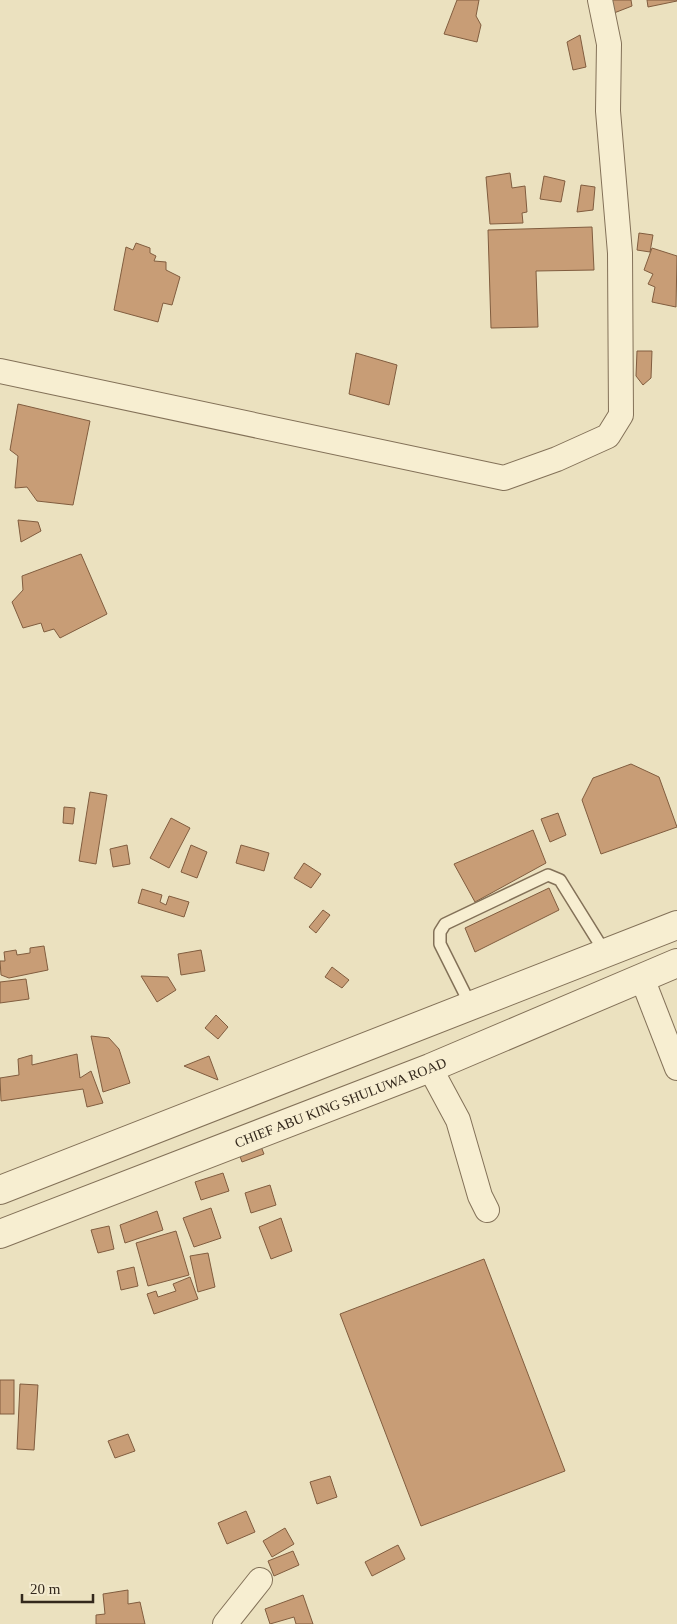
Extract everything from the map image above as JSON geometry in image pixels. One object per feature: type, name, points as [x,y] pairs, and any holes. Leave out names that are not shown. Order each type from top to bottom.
[{"type":"street","points":[[0,371],[504,478],[557,459],[608,436],[621,415],[620,253],[608,110],[609,44],[600,0]]},
{"type":"street","points":[[0,1190],[677,925]]},
{"type":"street","name":"CHIEF ABU KING SHULUWA ROAD","points":[[0,1234],[430,1068],[677,963]]},
{"type":"street","points":[[642,978],[677,1068]]},
{"type":"street","points":[[430,1068],[458,1120],[480,1196],[487,1210]]},
{"type":"street","points":[[225,1624],[260,1580]]},
{"type":"lane","points":[[472,1006],[440,944],[440,932],[445,924],[548,875],[560,880],[606,954]]},
{"type":"building","points":[[457,0],[479,0],[476,16],[481,25],[477,42],[444,34]]},
{"type":"building","points":[[612,0],[631,0],[632,6],[614,13]]},
{"type":"building","points":[[647,0],[677,0],[677,1],[648,7]]},
{"type":"building","points":[[580,35],[586,67],[573,70],[567,42]]},
{"type":"building","points":[[510,173],[512,188],[525,186],[527,212],[522,213],[523,223],[490,224],[486,177]]},
{"type":"building","points":[[544,176],[565,181],[561,202],[540,199]]},
{"type":"building","points":[[581,185],[595,187],[593,210],[577,212]]},
{"type":"building","points":[[592,227],[594,270],[536,271],[538,327],[491,328],[488,230]]},
{"type":"building","points":[[639,233],[653,235],[650,252],[637,250]]},
{"type":"building","points":[[136,243],[150,248],[150,253],[156,256],[154,261],[166,262],[166,270],[180,277],[172,305],[163,303],[158,322],[114,310],[126,247],[133,250]]},
{"type":"building","points":[[652,248],[677,256],[676,307],[652,302],[655,287],[648,284],[653,274],[644,270]]},
{"type":"building","points":[[637,351],[652,351],[651,378],[643,385],[636,376]]},
{"type":"building","points":[[356,353],[397,365],[389,405],[349,394]]},
{"type":"building","points":[[18,404],[90,421],[73,505],[37,501],[27,487],[15,488],[18,456],[10,450]]},
{"type":"building","points":[[18,520],[38,522],[41,531],[21,542]]},
{"type":"building","points":[[81,554],[107,614],[60,638],[54,629],[44,632],[41,623],[23,628],[12,602],[23,590],[22,576]]},
{"type":"building","points":[[631,764],[659,777],[677,827],[601,854],[582,800],[593,778]]},
{"type":"building","points":[[90,792],[107,795],[96,864],[79,861]]},
{"type":"building","points":[[64,807],[75,808],[73,824],[63,823]]},
{"type":"building","points":[[558,813],[566,835],[550,842],[541,819]]},
{"type":"building","points":[[171,818],[190,828],[169,868],[150,858]]},
{"type":"building","points":[[533,830],[546,863],[475,902],[454,864]]},
{"type":"building","points":[[127,845],[130,864],[113,867],[110,849]]},
{"type":"building","points":[[191,845],[207,852],[197,878],[181,872]]},
{"type":"building","points":[[241,845],[269,853],[264,871],[236,863]]},
{"type":"building","points":[[304,863],[321,874],[311,888],[294,878]]},
{"type":"building","points":[[549,888],[559,910],[475,952],[465,928]]},
{"type":"building","points":[[142,889],[162,895],[160,902],[166,905],[169,896],[189,902],[184,917],[138,903]]},
{"type":"building","points":[[323,910],[330,915],[316,933],[309,927]]},
{"type":"building","points":[[44,946],[48,970],[9,978],[1,975],[0,961],[5,961],[4,952],[16,950],[17,955],[30,953],[30,948]]},
{"type":"building","points":[[201,950],[205,971],[181,975],[178,954]]},
{"type":"building","points":[[332,967],[349,980],[342,988],[325,977]]},
{"type":"building","points":[[141,976],[168,977],[176,990],[157,1002]]},
{"type":"building","points":[[26,979],[29,999],[0,1003],[0,982]]},
{"type":"building","points":[[216,1015],[228,1027],[218,1039],[205,1028]]},
{"type":"building","points":[[91,1036],[109,1038],[119,1049],[130,1083],[103,1092]]},
{"type":"building","points":[[77,1054],[80,1078],[91,1071],[103,1103],[87,1107],[83,1089],[1,1101],[0,1078],[19,1075],[18,1059],[32,1055],[32,1065]]},
{"type":"building","points":[[209,1056],[218,1080],[184,1066]]},
{"type":"building","points":[[260,1144],[264,1154],[242,1162],[238,1151]]},
{"type":"building","points":[[223,1173],[229,1191],[201,1200],[195,1182]]},
{"type":"building","points":[[270,1185],[276,1205],[251,1213],[245,1193]]},
{"type":"building","points":[[211,1208],[221,1238],[194,1247],[183,1218]]},
{"type":"building","points":[[157,1211],[163,1230],[125,1243],[120,1225]]},
{"type":"building","points":[[281,1218],[292,1251],[271,1259],[259,1227]]},
{"type":"building","points":[[109,1226],[114,1249],[98,1253],[91,1230]]},
{"type":"building","points":[[176,1231],[189,1275],[148,1286],[136,1243]]},
{"type":"building","points":[[208,1253],[215,1287],[198,1292],[190,1256]]},
{"type":"building","points":[[484,1259],[565,1471],[421,1526],[340,1314]]},
{"type":"building","points":[[134,1267],[138,1286],[121,1290],[117,1271]]},
{"type":"building","points":[[190,1277],[198,1299],[154,1314],[147,1294],[156,1291],[158,1297],[176,1291],[173,1284]]},
{"type":"building","points":[[0,1380],[14,1380],[14,1414],[0,1414]]},
{"type":"building","points":[[20,1384],[38,1385],[34,1450],[17,1449]]},
{"type":"building","points":[[128,1434],[135,1451],[115,1458],[108,1441]]},
{"type":"building","points":[[330,1476],[337,1497],[317,1504],[310,1482]]},
{"type":"building","points":[[246,1511],[255,1532],[227,1544],[218,1523]]},
{"type":"building","points":[[285,1528],[294,1544],[272,1557],[263,1541]]},
{"type":"building","points":[[398,1545],[405,1559],[372,1576],[365,1562]]},
{"type":"building","points":[[293,1551],[299,1565],[274,1576],[268,1561]]},
{"type":"building","points":[[128,1590],[128,1604],[140,1602],[145,1624],[96,1624],[96,1615],[105,1614],[103,1594]]},
{"type":"building","points":[[303,1595],[313,1624],[296,1624],[294,1617],[270,1624],[265,1609]]}]
